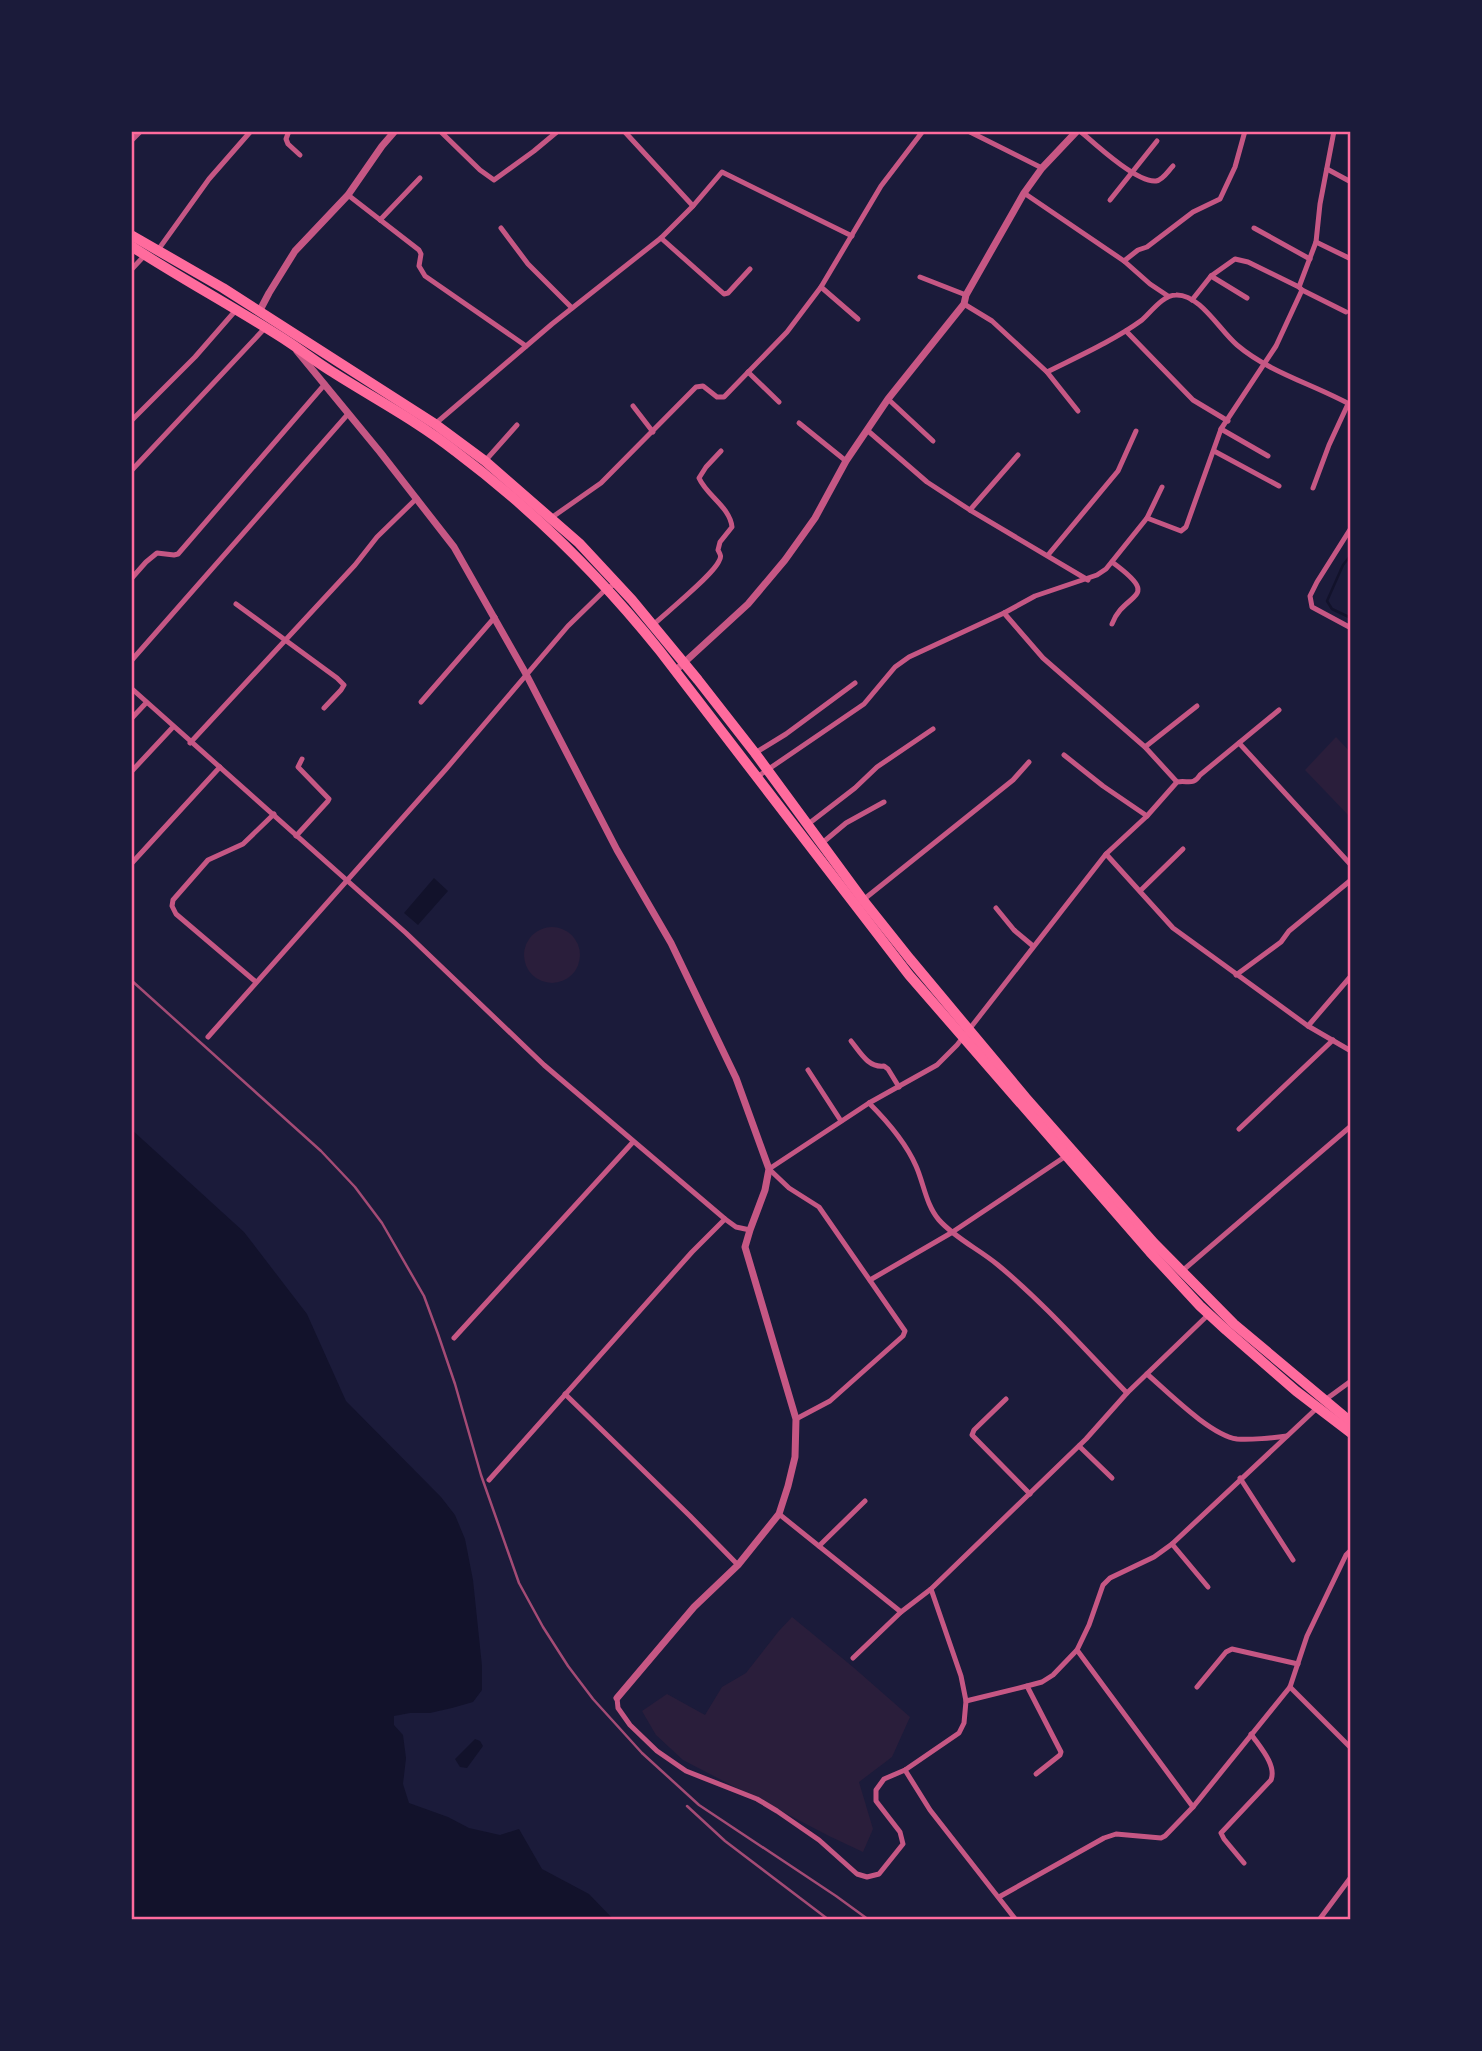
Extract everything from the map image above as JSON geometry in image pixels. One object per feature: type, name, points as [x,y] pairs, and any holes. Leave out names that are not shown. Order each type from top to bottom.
[{"type":"highway","points":[[131,235],[223,288],[435,424],[485,461],[579,543],[909,975],[967,1032],[1213,1311]]},
{"type":"highway","points":[[131,246],[290,343],[455,450],[526,509],[653,625],[755,753],[863,900],[967,1032],[1150,1252],[1278,1376],[1351,1422]]},
{"type":"highway","points":[[1321,1404],[1351,1433]]},
{"type":"street","points":[[131,141],[141,131]]},
{"type":"street","points":[[157,251],[209,179],[251,131]]},
{"type":"street","points":[[289,131],[286,138],[288,144],[300,155]]},
{"type":"street","points":[[259,312],[295,251],[348,195],[395,131]]},
{"type":"street","points":[[440,131],[494,180],[558,131]]},
{"type":"street","points":[[624,131],[693,206]]},
{"type":"street","points":[[551,517],[601,483],[696,387],[703,386],[717,397],[724,397],[787,332],[821,287],[881,186],[923,131]]},
{"type":"street","points":[[968,131],[1042,168]]},
{"type":"street","points":[[675,671],[748,604],[785,560],[815,518],[846,461],[888,399],[964,304],[1024,193],[1042,168],[1079,131],[1131,173],[1154,181],[1160,180],[1172,166]]},
{"type":"street","points":[[1124,261],[1194,212],[1220,199],[1235,167],[1245,131]]},
{"type":"street","points":[[1147,518],[1181,531],[1186,527],[1221,429],[1276,346],[1301,288],[1316,242],[1334,131]]},
{"type":"street","points":[[1110,200],[1157,141]]},
{"type":"street","points":[[1327,169],[1351,182]]},
{"type":"street","points":[[435,424],[572,308],[662,238],[722,172],[852,236]]},
{"type":"street","points":[[380,220],[420,178]]},
{"type":"street","points":[[1024,193],[1124,261],[1168,296]]},
{"type":"street","points":[[348,195],[419,250],[419,266],[425,276],[526,346]]},
{"type":"street","points":[[501,228],[528,264],[572,308]]},
{"type":"street","points":[[1254,228],[1310,259]]},
{"type":"street","points":[[662,238],[724,294],[750,269]]},
{"type":"street","points":[[1316,242],[1351,259]]},
{"type":"street","points":[[131,270],[145,255]]},
{"type":"street","points":[[1192,300],[1211,276],[1235,259],[1248,262],[1346,312]]},
{"type":"street","points":[[1211,276],[1247,298]]},
{"type":"street","points":[[920,277],[967,295]]},
{"type":"street","points":[[821,287],[858,318]]},
{"type":"street","points":[[1047,372],[1126,331],[1168,296],[1175,295],[1192,300],[1202,307],[1235,344],[1264,364],[1349,405],[1329,445],[1314,488]]},
{"type":"street","points":[[964,304],[992,321],[1047,372],[1079,411]]},
{"type":"street","points":[[131,421],[195,357],[236,310]]},
{"type":"street","points":[[131,471],[264,328]]},
{"type":"street","points":[[1126,331],[1193,400],[1228,421]]},
{"type":"street","points":[[290,343],[454,547],[526,674],[617,850],[671,943],[736,1078],[769,1170],[789,1188],[819,1208],[905,1331],[904,1336],[830,1401],[796,1419]]},
{"type":"street","points":[[131,579],[157,553],[178,554],[325,384],[340,361]]},
{"type":"street","points":[[748,372],[779,402]]},
{"type":"street","points":[[888,399],[933,441]]},
{"type":"street","points":[[633,406],[653,432]]},
{"type":"street","points":[[131,661],[348,414]]},
{"type":"street","points":[[799,423],[846,461]]},
{"type":"street","points":[[485,461],[517,425]]},
{"type":"street","points":[[1221,429],[1268,456]]},
{"type":"street","points":[[867,430],[927,482],[1088,580]]},
{"type":"street","points":[[1048,555],[1118,471],[1136,431]]},
{"type":"street","points":[[653,625],[704,579],[719,561],[720,542],[732,527],[731,517],[713,499],[699,478],[721,451]]},
{"type":"street","points":[[1214,451],[1279,486]]},
{"type":"street","points":[[970,510],[1018,455]]},
{"type":"street","points":[[757,777],[864,704],[895,667],[909,657],[1035,596],[1088,580],[1106,569],[1147,518],[1162,487]]},
{"type":"street","points":[[190,743],[355,565],[377,537],[417,498]]},
{"type":"street","points":[[1351,528],[1310,596],[1312,607],[1351,628]]},
{"type":"street","points":[[1112,562],[1127,573],[1139,593],[1121,610],[1112,624]]},
{"type":"street","points":[[208,1037],[446,769],[568,626],[612,586]]},
{"type":"street","points":[[236,604],[344,685],[324,708]]},
{"type":"street","points":[[1004,613],[1043,658],[1145,747],[1177,782],[1197,781],[1200,775],[1279,710]]},
{"type":"street","points":[[421,702],[495,617]]},
{"type":"street","points":[[755,753],[786,734],[855,683]]},
{"type":"street","points":[[131,688],[406,933],[544,1065],[725,1219],[736,1227],[750,1230]]},
{"type":"street","points":[[131,719],[146,703]]},
{"type":"street","points":[[1145,747],[1197,706]]},
{"type":"street","points":[[131,772],[173,727]]},
{"type":"street","points":[[807,825],[855,788],[877,767],[933,729]]},
{"type":"street","points":[[1239,743],[1351,865]]},
{"type":"street","points":[[1064,755],[1147,816]]},
{"type":"street","points":[[296,836],[329,799],[298,767],[302,759]]},
{"type":"street","points":[[863,900],[1013,780],[1029,762]]},
{"type":"street","points":[[131,864],[220,767]]},
{"type":"street","points":[[931,1589],[961,1676],[966,1701],[964,1723],[959,1733],[905,1770],[884,1779],[876,1790],[876,1801],[900,1832],[903,1844],[879,1874],[867,1877],[857,1874],[819,1840],[777,1811],[757,1799],[686,1771],[657,1751],[630,1725],[618,1708],[617,1698],[694,1607],[738,1565],[779,1514],[788,1486],[794,1457],[796,1419],[747,1253],[746,1241],[765,1190],[769,1170],[869,1103],[937,1065],[957,1045],[1106,854],[1147,816],[1177,782]]},
{"type":"street","points":[[821,844],[846,823],[884,802]]},
{"type":"street","points":[[256,982],[176,914],[172,906],[173,900],[208,860],[243,844],[274,814]]},
{"type":"street","points":[[1140,891],[1182,849]]},
{"type":"street","points":[[1106,854],[1174,928],[1308,1026],[1351,1051]]},
{"type":"street","points":[[1236,975],[1281,942],[1289,931],[1351,880]]},
{"type":"street","points":[[996,908],[1014,930],[1033,946]]},
{"type":"street","points":[[1308,1026],[1351,976]]},
{"type":"street","points":[[1239,1129],[1333,1040]]},
{"type":"street","points":[[851,1041],[870,1064],[888,1069],[899,1087]]},
{"type":"street","points":[[808,1070],[841,1121]]},
{"type":"street","points":[[869,1103],[907,1149],[916,1164],[930,1206],[951,1233],[996,1263],[1026,1290],[1127,1393]]},
{"type":"street","points":[[1181,1272],[1351,1126]]},
{"type":"street","points":[[454,1338],[633,1142]]},
{"type":"street","points":[[870,1280],[951,1233],[1063,1158]]},
{"type":"street","points":[[489,1480],[692,1252],[725,1219]]},
{"type":"street","points":[[853,1658],[901,1612],[931,1589],[1213,1311]]},
{"type":"street","points":[[1147,1374],[1200,1420],[1220,1433],[1236,1439],[1287,1436]]},
{"type":"street","points":[[966,1701],[1042,1682],[1053,1675],[1077,1650],[1089,1626],[1103,1585],[1110,1578],[1154,1557],[1172,1544],[1321,1404],[1351,1381]]},
{"type":"street","points":[[565,1394],[738,1565]]},
{"type":"street","points":[[1006,1399],[972,1435],[1030,1493]]},
{"type":"street","points":[[1079,1446],[1112,1478]]},
{"type":"street","points":[[1240,1478],[1293,1560]]},
{"type":"street","points":[[819,1546],[865,1501]]},
{"type":"street","points":[[779,1514],[901,1612]]},
{"type":"street","points":[[1172,1544],[1208,1587]]},
{"type":"street","points":[[999,1897],[1104,1838],[1116,1835],[1166,1836],[1193,1807],[1290,1687],[1307,1636],[1349,1554]]},
{"type":"street","points":[[1198,1686],[1226,1652],[1232,1649],[1298,1664]]},
{"type":"street","points":[[1077,1650],[1193,1807]]},
{"type":"street","points":[[1027,1686],[1061,1752],[1036,1774]]},
{"type":"street","points":[[1290,1687],[1351,1748]]},
{"type":"street","points":[[1244,1863],[1222,1833],[1271,1780],[1273,1774],[1251,1734]]},
{"type":"street","points":[[905,1770],[930,1810],[1016,1920]]},
{"type":"street","points":[[1319,1920],[1351,1877]]},
{"type":"shaded area","points":[[1336,737],[1351,753],[1351,818],[1305,770]]},
{"type":"shaded area","points":[[434,878],[448,891],[418,925],[404,913]]},
{"type":"shaded area","points":[[546,927],[558,927],[572,935],[580,949],[578,966],[572,975],[558,983],[546,983],[529,971],[524,961],[524,949],[536,932]]},
{"type":"shaded area","points":[[131,1129],[244,1232],[307,1314],[346,1401],[441,1497],[455,1515],[465,1539],[473,1580],[482,1690],[473,1702],[430,1713],[394,1716],[394,1725],[403,1735],[406,1758],[403,1784],[409,1803],[469,1828],[500,1835],[519,1829],[542,1869],[589,1894],[614,1920],[131,1920]]},
{"type":"shaded area","points":[[792,1617],[910,1717],[892,1757],[859,1782],[873,1829],[863,1852],[683,1760],[656,1735],[642,1711],[667,1694],[705,1715],[722,1687],[746,1673]]},
{"type":"shaded area","points":[[475,1739],[483,1746],[467,1768],[460,1767],[455,1759]]},
{"type":"waterway","points":[[1351,555],[1343,565],[1327,601],[1332,609],[1351,618]]},
{"type":"railway","points":[[131,980],[321,1151],[355,1187],[382,1223],[424,1296],[455,1384],[481,1475],[519,1583],[543,1627],[593,1699],[642,1753],[699,1805],[869,1920]]},
{"type":"railway","points":[[687,1806],[725,1841],[829,1920]]}]
